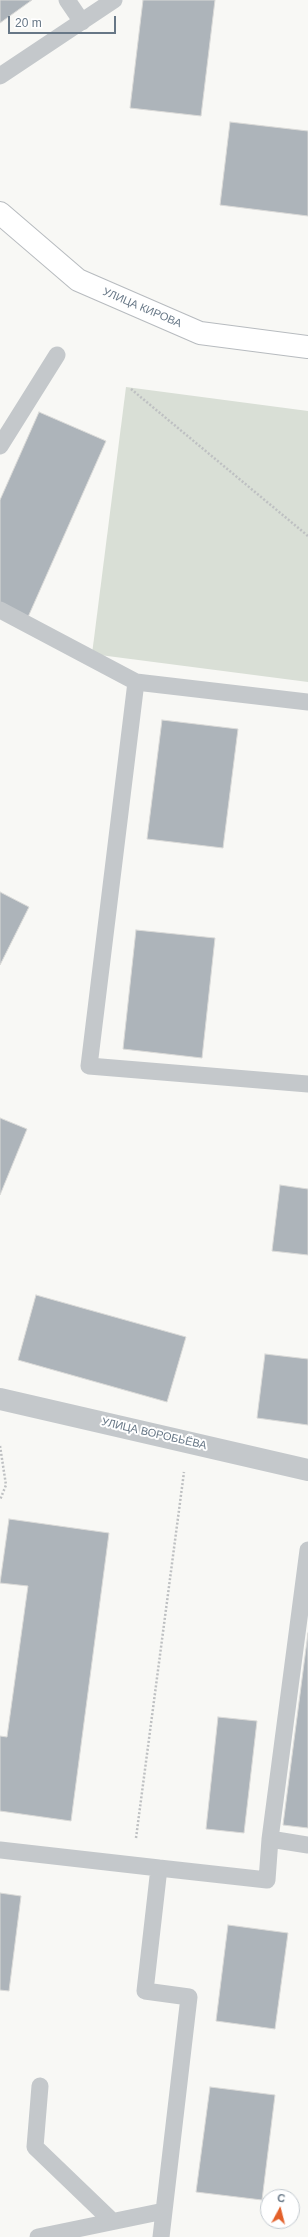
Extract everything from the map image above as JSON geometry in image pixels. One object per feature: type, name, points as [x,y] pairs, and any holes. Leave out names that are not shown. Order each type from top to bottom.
[{"type":"main road","name":"УЛИЦА КИРОВА","points":[[0,213],[78,280],[200,333],[308,347]]},
{"type":"street","name":"УЛИЦА ВОРОБЬЁВА","points":[[0,1399],[308,1470]]},
{"type":"lane","points":[[67,0],[82,22]]},
{"type":"lane","points":[[0,76],[114,0]]},
{"type":"lane","points":[[0,446],[57,355]]},
{"type":"lane","points":[[0,610],[136,682],[308,702]]},
{"type":"lane","points":[[136,682],[89,1066],[308,1084]]},
{"type":"lane","points":[[0,1850],[267,1880],[270,1839],[308,1550]]},
{"type":"lane","points":[[270,1839],[308,1845]]},
{"type":"lane","points":[[159,1868],[145,1992],[189,1997],[161,2237]]},
{"type":"lane","points":[[40,2086],[35,2147],[112,2222]]},
{"type":"lane","points":[[38,2237],[164,2211]]},
{"type":"path","points":[[131,389],[308,536]]},
{"type":"path","points":[[135,1843],[188,1442]]},
{"type":"path","points":[[0,1446],[6,1485],[0,1500]]},
{"type":"shaded area","points":[[126,387],[308,411],[308,682],[92,654]]},
{"type":"building","points":[[0,0],[32,0],[0,23]]},
{"type":"building","points":[[143,0],[215,0],[201,116],[130,108]]},
{"type":"building","points":[[230,122],[308,131],[308,216],[220,205]]},
{"type":"building","points":[[39,412],[106,441],[28,617],[0,605],[0,500]]},
{"type":"building","points":[[162,720],[238,729],[223,848],[147,839]]},
{"type":"building","points":[[0,892],[29,907],[0,965]]},
{"type":"building","points":[[136,930],[215,938],[202,1058],[123,1049]]},
{"type":"building","points":[[0,1118],[27,1129],[0,1195]]},
{"type":"building","points":[[280,1185],[308,1189],[308,1255],[272,1251]]},
{"type":"building","points":[[36,1295],[186,1337],[167,1402],[18,1360]]},
{"type":"building","points":[[265,1354],[308,1359],[308,1425],[257,1418]]},
{"type":"building","points":[[9,1519],[109,1533],[71,1821],[0,1811],[0,1736],[7,1737],[28,1586],[0,1583]]},
{"type":"building","points":[[308,1633],[308,1828],[283,1825]]},
{"type":"building","points":[[218,1717],[257,1721],[244,1833],[206,1829]]},
{"type":"building","points":[[0,1893],[21,1896],[9,1991],[0,1990]]},
{"type":"building","points":[[228,1925],[288,1933],[275,2029],[216,2021]]},
{"type":"building","points":[[210,2087],[275,2095],[263,2189],[260,2189],[260,2200],[196,2192]]}]
